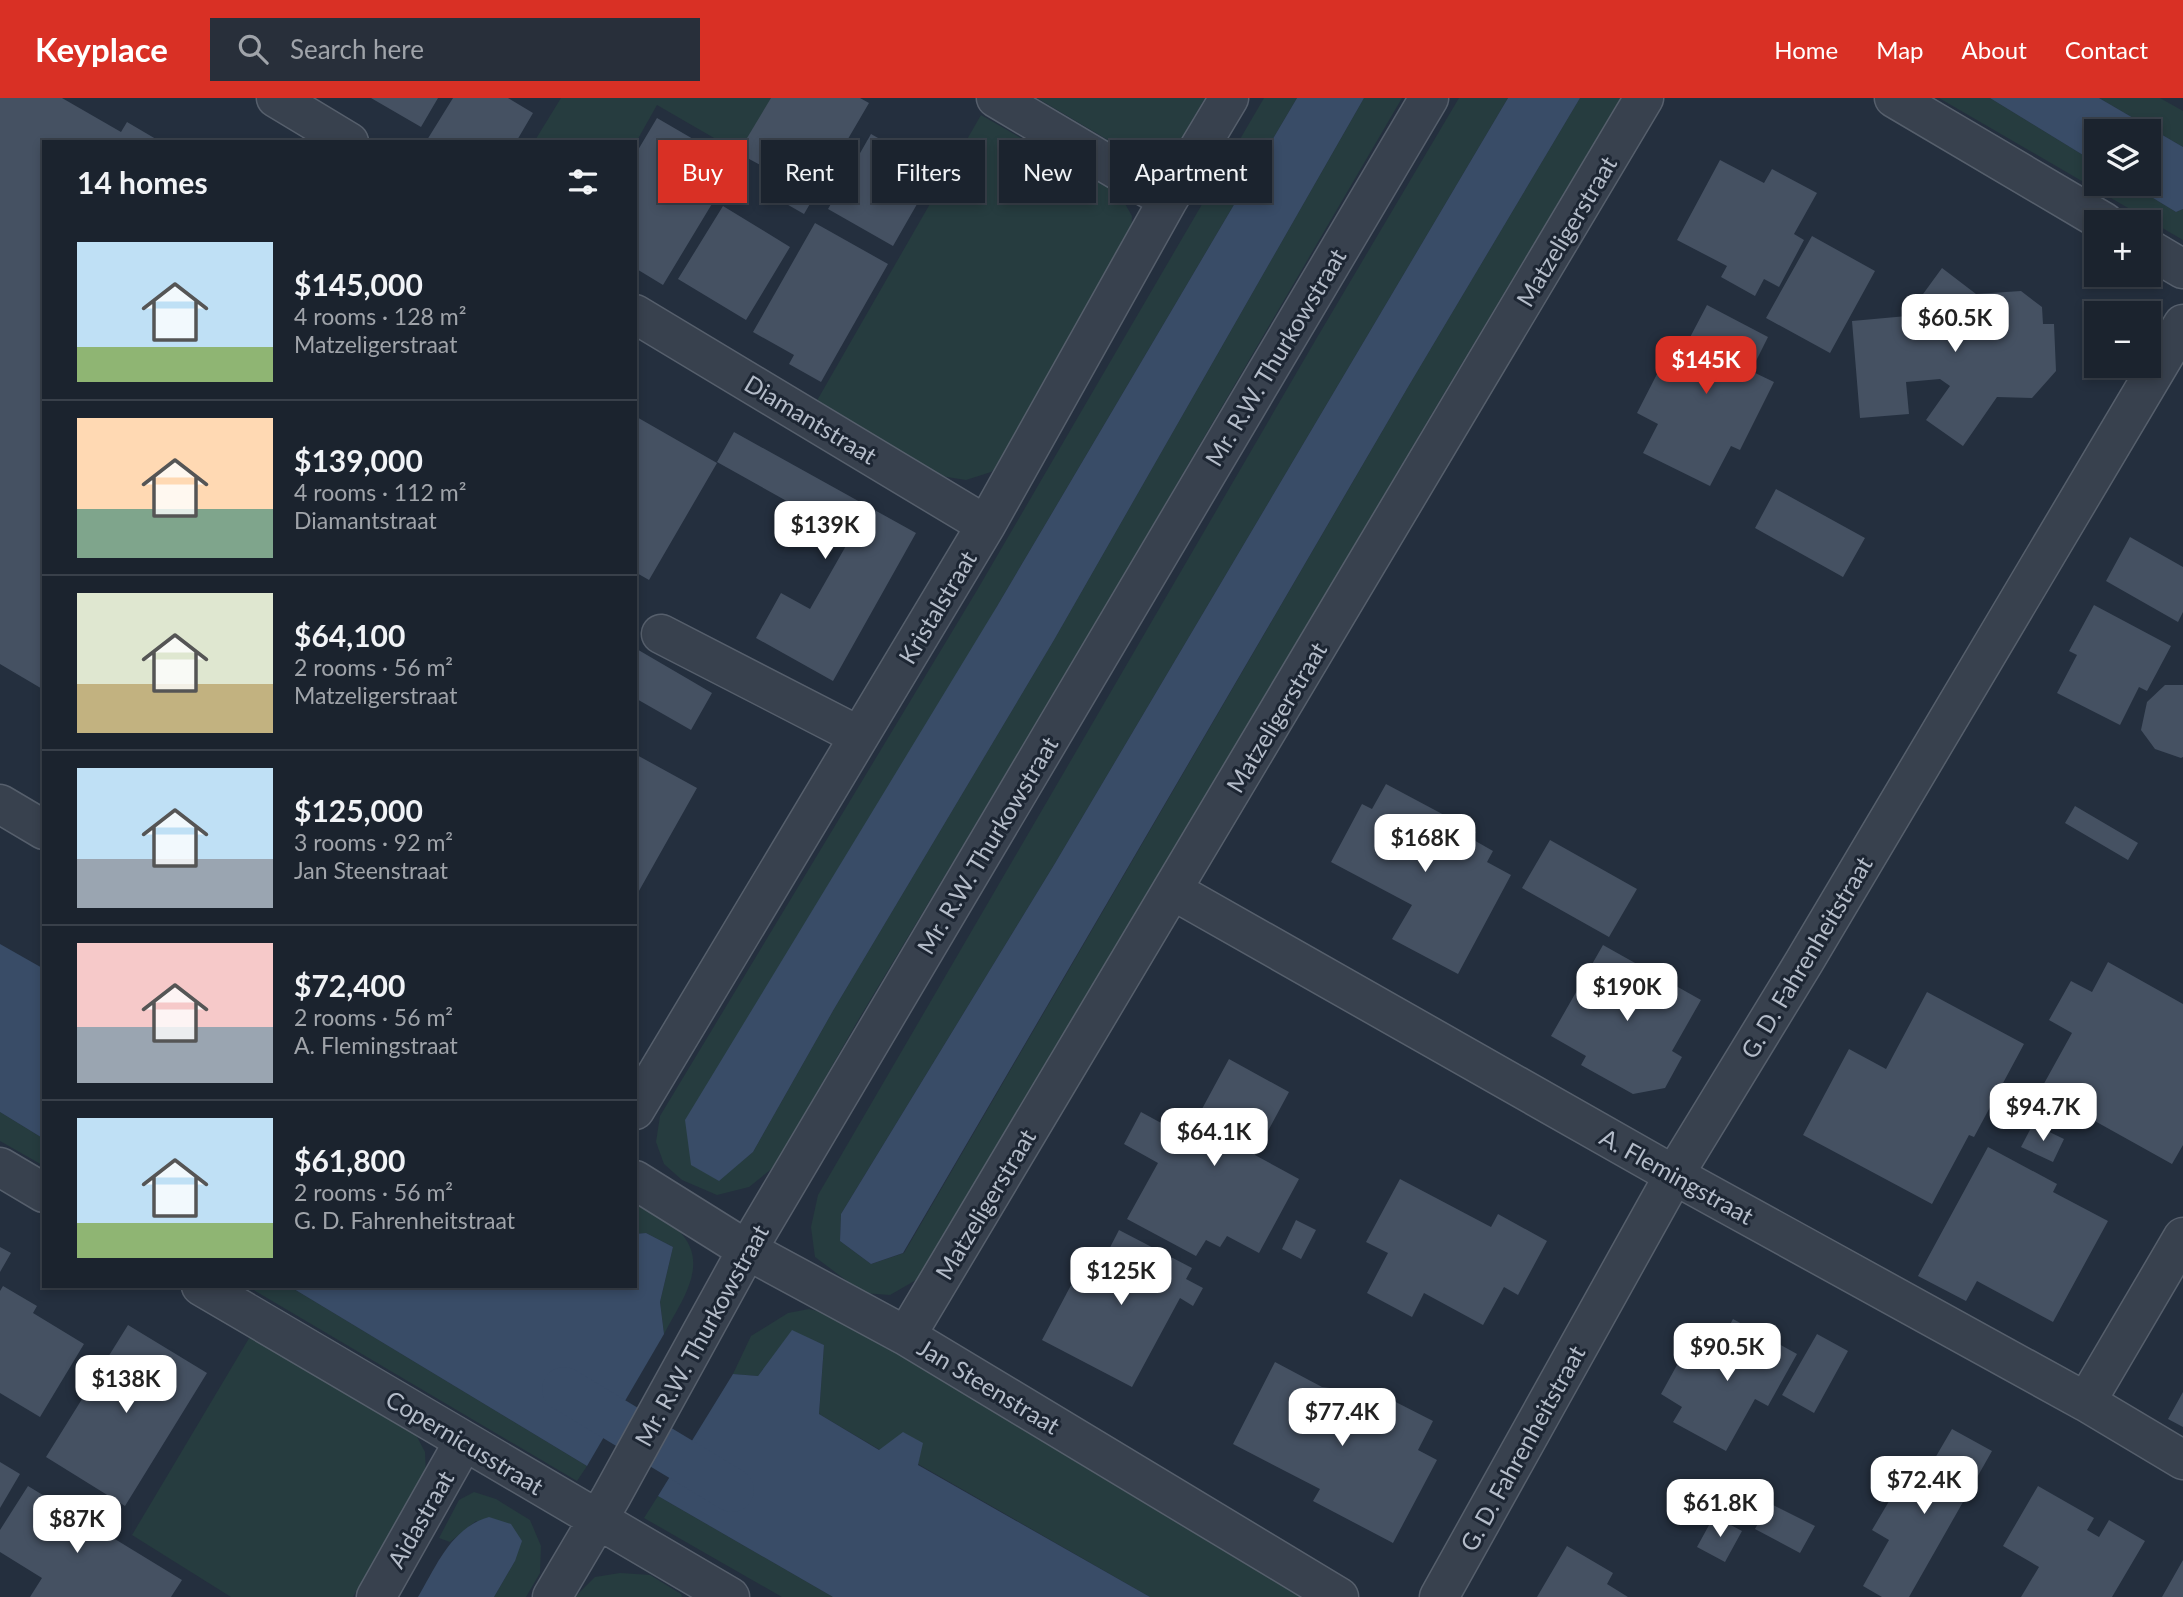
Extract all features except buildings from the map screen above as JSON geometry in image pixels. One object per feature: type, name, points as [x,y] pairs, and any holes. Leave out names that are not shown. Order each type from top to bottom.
[{"type":"street","points":[[276,98],[346,140]]},
{"type":"street","points":[[996,98],[1110,166]]},
{"type":"street","name":"Kristalstraat","points":[[1204,140],[1229,98]]},
{"type":"street","name":"Mr. R.W. Thurkowstraat","points":[[552,1597],[604,1509],[747,1250],[1429,98]]},
{"type":"street","name":"Matzeligerstraat","points":[[906,1336],[1644,98]]},
{"type":"street","points":[[1894,98],[2084,210]]},
{"type":"street","name":"Kristalstraat","points":[[637,1107],[986,524],[1166,203]]},
{"type":"street","points":[[2161,256],[2183,269]]},
{"type":"street","name":"Diamantstraat","points":[[637,315],[986,524]]},
{"type":"street","name":"G. D. Fahrenheitstraat","points":[[1439,1597],[1674,1175],[1804,962],[2183,324]]},
{"type":"street","points":[[661,634],[859,736]]},
{"type":"street","points":[[0,804],[42,829]]},
{"type":"street","name":"A. Flemingstraat","points":[[1172,890],[1674,1175],[2086,1402],[2183,1460]]},
{"type":"street","points":[[0,1167],[42,1192]]},
{"type":"street","name":"Jan Steenstraat","points":[[637,1181],[747,1250],[906,1336],[1339,1597]]},
{"type":"street","points":[[2086,1402],[2183,1237]]},
{"type":"street","name":"Copernicusstraat","points":[[204,1288],[464,1441],[604,1509],[730,1597]]},
{"type":"street","name":"Aidastraat","points":[[376,1597],[464,1441]]},
{"type":"green space","points":[[561,98],[772,98],[747,141],[718,140],[657,105],[637,140],[535,140]]},
{"type":"green space","points":[[1037,98],[1205,98],[1181,140],[1110,141]]},
{"type":"green space","points":[[1264,98],[1297,98],[1272,140],[1240,140]]},
{"type":"green space","points":[[1364,98],[1402,98],[1077,655],[857,1022],[775,1166],[749,1187],[717,1195],[682,1180],[664,1164],[656,1142],[660,1116],[976,592],[1203,203],[1235,203],[996,608],[718,1181],[753,1152],[834,1009],[1054,640]]},
{"type":"green space","points":[[1459,98],[1508,98],[1054,865],[841,1214],[840,1241],[871,1264],[904,1253],[1408,387],[1580,98],[1621,98],[923,1276],[890,1295],[863,1293],[815,1257],[811,1227],[818,1195]]},
{"type":"green space","points":[[1939,98],[1990,98],[2084,156],[2084,182]]},
{"type":"green space","points":[[2099,98],[2160,98],[2183,111],[2183,147],[2161,134],[2161,119],[2135,119]]},
{"type":"green space","points":[[981,115],[1024,140],[999,140],[999,203],[1096,203],[1096,181],[1110,189],[1110,203],[1125,203],[1132,216],[1131,236],[1005,459],[991,472],[966,480],[941,476],[815,404],[930,203],[985,203],[985,140],[967,140]]},
{"type":"green space","points":[[2107,196],[2150,196],[2176,212],[2183,209],[2183,240],[2161,227],[2161,210],[2131,210]]},
{"type":"green space","points":[[0,1112],[42,1138],[42,1165],[0,1141]]},
{"type":"green space","points":[[637,1205],[678,1230],[688,1243],[693,1256],[690,1282],[664,1334],[660,1302],[673,1247],[646,1233],[637,1234]]},
{"type":"green space","points":[[250,1288],[292,1288],[587,1466],[577,1481]]},
{"type":"green space","points":[[809,1309],[833,1315],[1315,1597],[1150,1597],[918,1464],[922,1443],[904,1433],[880,1450],[819,1414],[824,1345],[792,1331],[758,1376],[733,1374],[751,1336],[788,1313]]},
{"type":"green space","points":[[251,1335],[414,1431],[425,1452],[426,1475],[353,1597],[231,1597],[132,1535]]},
{"type":"green space","points":[[474,1492],[496,1499],[530,1520],[541,1546],[540,1573],[526,1597],[494,1597],[515,1561],[476,1521],[450,1542],[439,1538],[459,1500]]},
{"type":"green space","points":[[658,1496],[833,1597],[782,1597],[644,1518]]},
{"type":"green space","points":[[620,1573],[650,1575],[682,1597],[575,1597],[595,1577]]},
{"type":"water","points":[[1297,98],[1364,98],[1054,640],[834,1009],[753,1152],[719,1181],[691,1165],[685,1120],[996,608],[1235,203],[1272,203],[1272,140]]},
{"type":"water","points":[[1508,98],[1580,98],[1408,387],[903,1253],[871,1264],[840,1241],[841,1214],[1054,865]]},
{"type":"water","points":[[1990,98],[2099,98],[2135,119],[2084,119],[2084,156]]},
{"type":"water","points":[[2161,134],[2183,147],[2183,209],[2176,212],[2150,196],[2161,196]]},
{"type":"water","points":[[0,944],[42,968],[42,1138],[0,1112]]},
{"type":"water","points":[[646,1233],[673,1247],[660,1302],[664,1334],[587,1466],[292,1288],[637,1288],[637,1234]]},
{"type":"water","points":[[792,1330],[824,1345],[819,1414],[879,1450],[903,1432],[923,1443],[918,1465],[1150,1597],[833,1597],[658,1496],[733,1374],[758,1376]]},
{"type":"water","points":[[489,1517],[511,1524],[522,1541],[515,1561],[494,1597],[418,1597],[446,1549],[465,1530]]},
{"type":"waterway","points":[[564,1389],[732,1490]]}]
